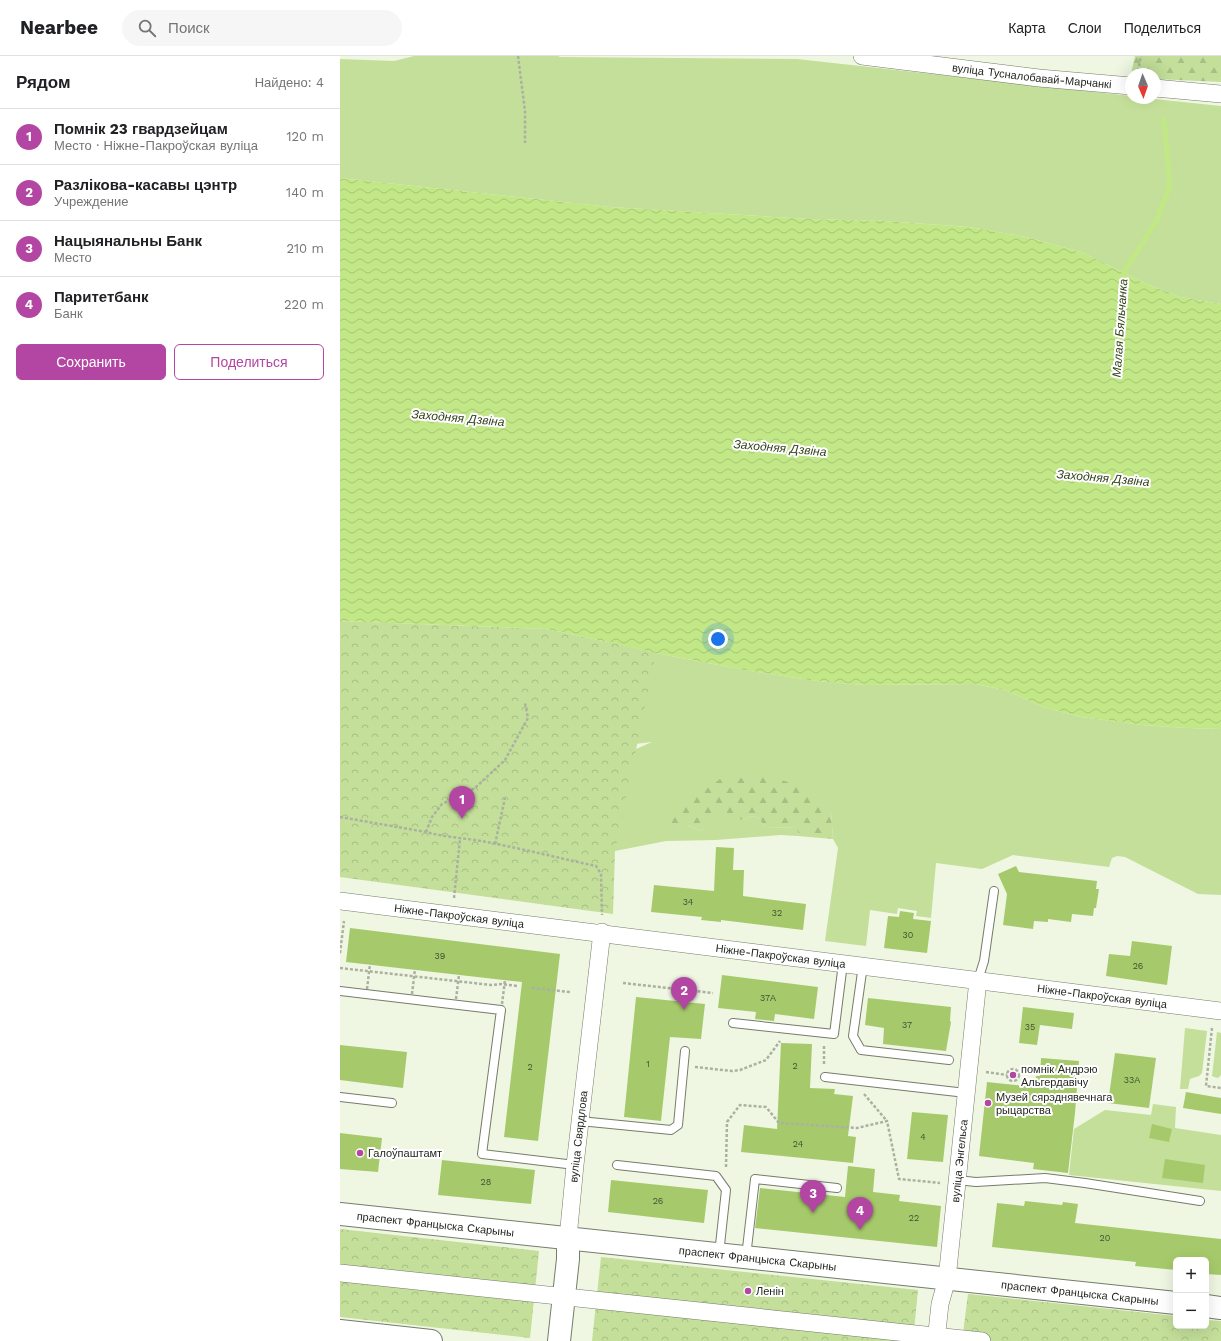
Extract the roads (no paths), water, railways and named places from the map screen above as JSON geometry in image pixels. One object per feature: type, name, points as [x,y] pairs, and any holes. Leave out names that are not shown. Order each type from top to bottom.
[{"type":"street","name":"вуліца Тусналобавай-Марчанкі","points":[[862,56],[1039,78],[1125,85]]},
{"type":"street","points":[[1161,89],[1221,94]]},
{"type":"street","name":"Ніжне-Пакроўская вуліца","points":[[340,901],[602,932],[978,980],[1217,1018]]},
{"type":"street","name":"вуліца Свярдлова","points":[[559,1341],[575,1165],[602,932]]},
{"type":"street","name":"вуліца Энгельса","points":[[937,1339],[940,1304],[947,1279],[978,980]]},
{"type":"street","name":"праспект Францыска Скарыны","points":[[340,1214],[1173,1303]]},
{"type":"street","points":[[340,1273],[564,1296],[937,1339],[982,1341]]},
{"type":"street","points":[[1209,1306],[1221,1308]]},
{"type":"street","points":[[340,1331],[431,1341]]},
{"type":"lane","points":[[978,980],[984,961],[994,891]]},
{"type":"lane","points":[[733,1023],[834,1034],[843,963]]},
{"type":"lane","points":[[863,965],[853,1036],[861,1050],[949,1060]]},
{"type":"lane","points":[[340,990],[501,1010],[482,1154],[575,1165]]},
{"type":"lane","points":[[580,1121],[671,1130],[678,1125],[685,1051]]},
{"type":"lane","points":[[825,1077],[966,1093]]},
{"type":"lane","points":[[340,1097],[392,1103]]},
{"type":"lane","points":[[617,1165],[716,1176],[726,1190],[719,1254]]},
{"type":"lane","points":[[957,1183],[1045,1178],[1200,1201]]},
{"type":"lane","points":[[746,1258],[755,1179],[837,1188]]},
{"type":"water","name":"Заходняя Дзвіна","points":[[340,178],[610,207],[809,219],[885,221],[969,227],[1026,237],[1081,252],[1147,284],[1180,297],[1221,304],[1221,729],[1142,725],[1081,717],[1043,707],[1005,690],[975,684],[865,685],[816,681],[744,670],[546,629],[340,621]]},
{"type":"waterway","name":"Малая Бяльчанка","points":[[1124,279],[1124,272],[1157,220],[1170,185],[1164,120]]},
{"type":"place","name":"Помнік 23 гвардзейцам","points":[[462,819]]},
{"type":"place","name":"Разлікова-касавы цэнтр","points":[[684,1010]]},
{"type":"place","name":"помнік Андрэю Альгердавічу","points":[[1013,1075]]},
{"type":"place","name":"Музей сярэднявечнага рыцарства","points":[[988,1103]]},
{"type":"place","name":"Галоўпаштамт","points":[[360,1153]]},
{"type":"place","name":"Нацыянальны Банк","points":[[813,1213]]},
{"type":"place","name":"Паритетбанк","points":[[860,1230]]},
{"type":"place","name":"Ленін","points":[[748,1291]]}]
